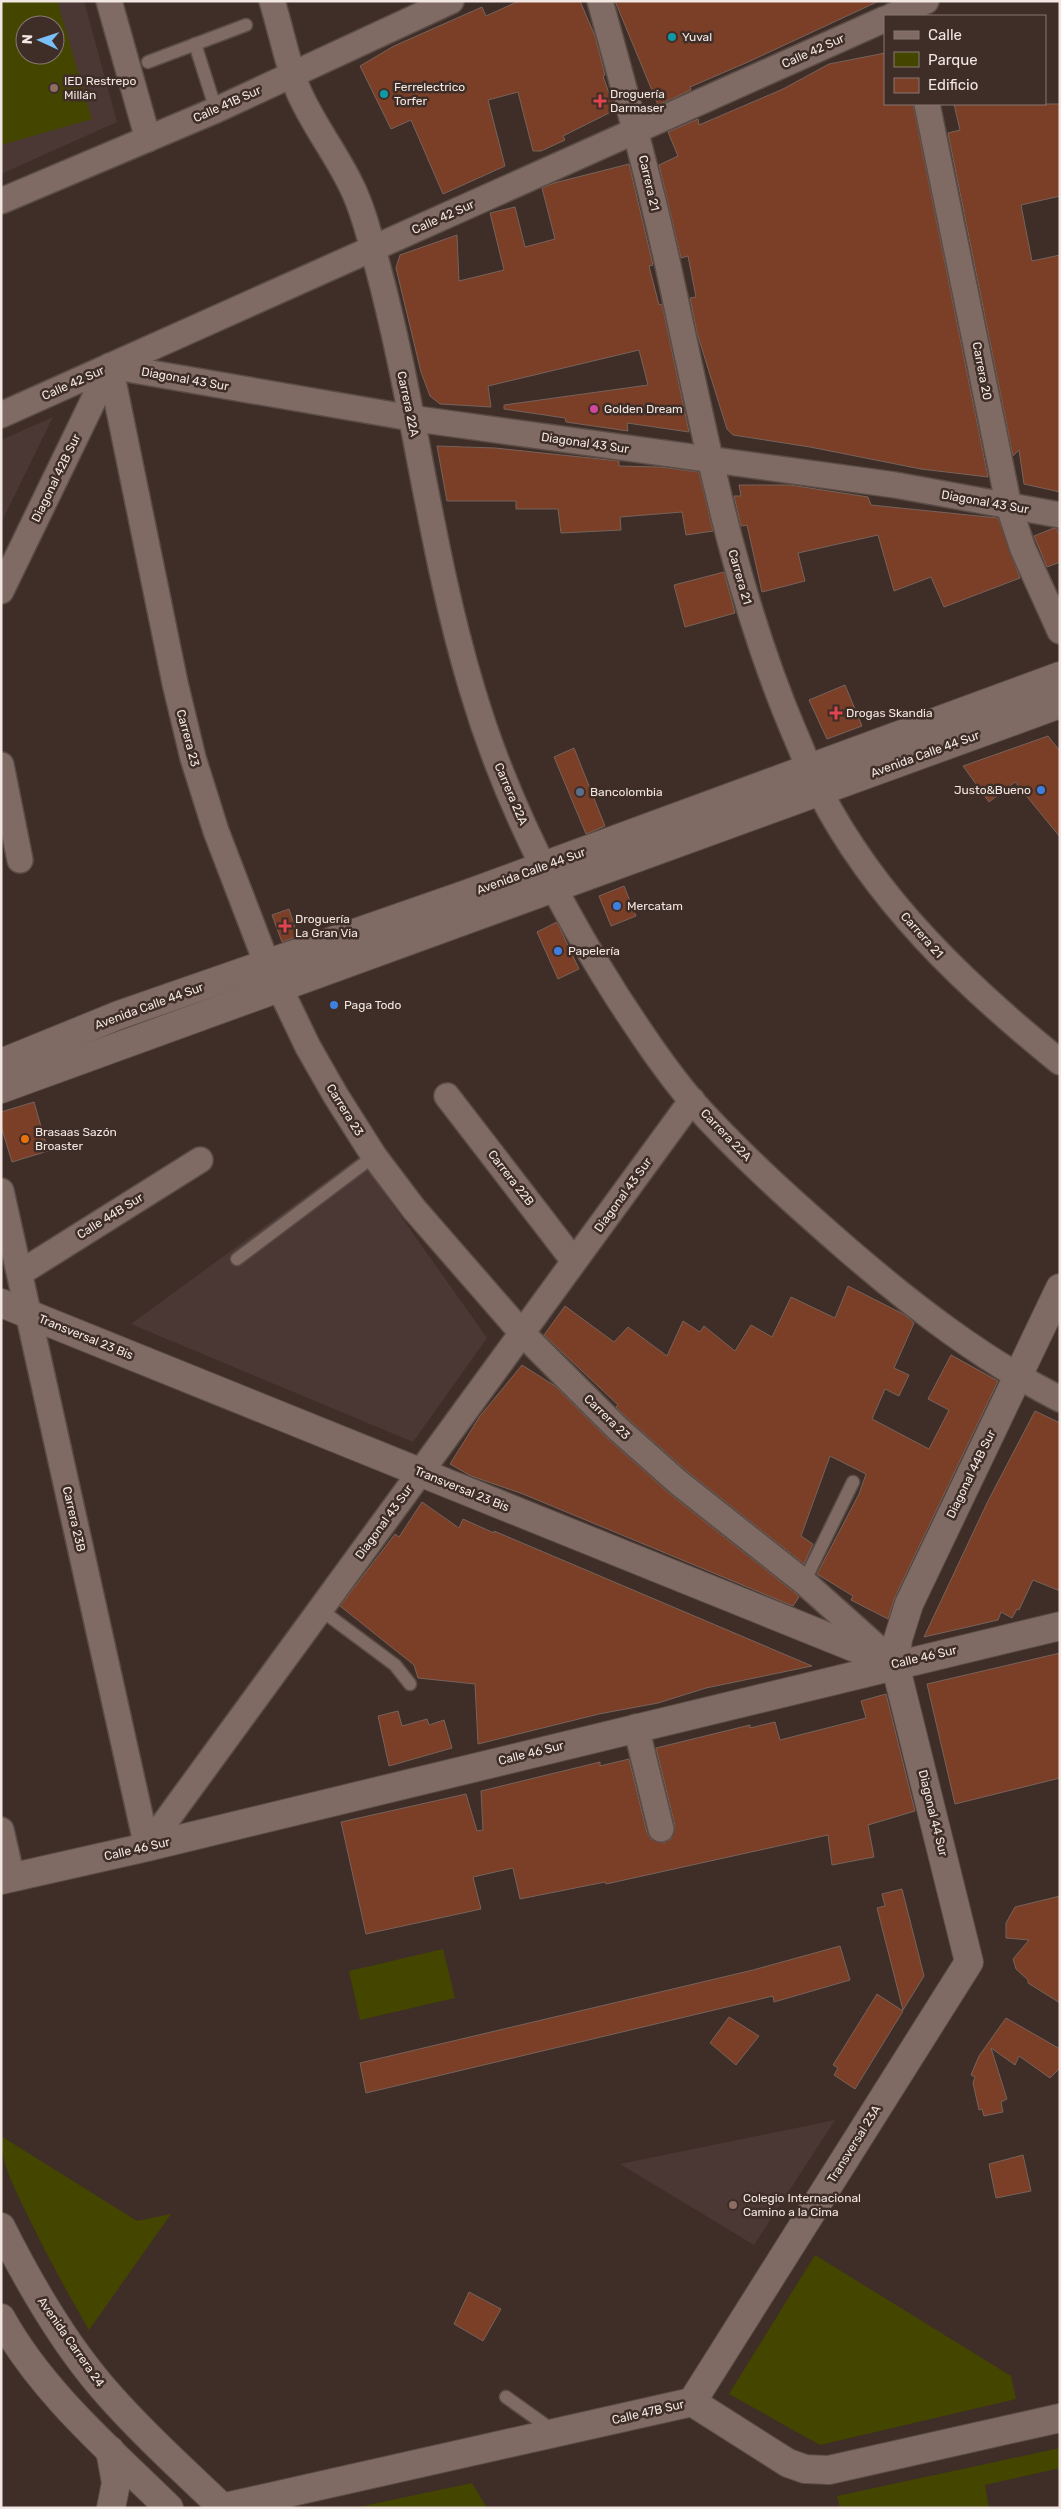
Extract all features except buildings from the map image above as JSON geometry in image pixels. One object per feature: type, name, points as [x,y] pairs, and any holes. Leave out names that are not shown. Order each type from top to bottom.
[{"type":"street","points":[[109,1],[148,139]]},
{"type":"street","name":"Carrera 22A","points":[[272,1],[293,74],[309,112],[354,192],[372,248],[412,418],[440,560],[471,686],[506,784],[550,877],[595,961],[645,1039],[692,1100],[776,1185],[868,1267],[946,1329],[1017,1378],[1060,1399]]},
{"type":"street","name":"Carrera 21","points":[[600,1],[636,130],[727,531],[752,618],[780,699],[815,781],[859,857],[904,917],[951,967],[1004,1016],[1060,1062]]},
{"type":"street","name":"Calle 41B Sur","points":[[1,201],[216,110],[438,4]]},
{"type":"street","name":"Calle 42 Sur","points":[[1,415],[884,19]]},
{"type":"street","name":"Carrera 20","points":[[928,105],[1009,507],[1023,549],[1060,631]]},
{"type":"street","name":"Diagonal 43 Sur","points":[[110,366],[412,418],[896,485],[1060,515]]},
{"type":"street","name":"Diagonal 42B Sur","points":[[1,591],[110,366]]},
{"type":"street","name":"Carrera 23","points":[[110,366],[175,683],[193,758],[216,831],[268,963],[312,1055],[374,1156],[414,1209],[522,1334],[617,1428],[679,1483],[804,1582],[896,1664]]},
{"type":"street","name":"Avenida Calle 44 Sur","points":[[815,781],[1060,676]]},
{"type":"street","name":"Avenida Calle 44 Sur","points":[[1,1089],[279,988],[550,877],[815,781],[1060,704]]},
{"type":"street","points":[[1,765],[20,860]]},
{"type":"street","name":"Avenida Calle 44 Sur","points":[[1,1063],[120,1015],[268,963],[550,877]]},
{"type":"street","name":"Carrera 22B","points":[[447,1096],[574,1261]]},
{"type":"street","name":"Diagonal 43 Sur","points":[[147,1847],[692,1100]]},
{"type":"street","name":"Calle 44B Sur","points":[[20,1273],[200,1160]]},
{"type":"street","name":"Carrera 23B","points":[[1,1191],[147,1847]]},
{"type":"street","name":"Diagonal 44B Sur","points":[[896,1664],[898,1639],[909,1604],[1060,1288]]},
{"type":"street","name":"Transversal 23 Bis","points":[[1,1303],[896,1664]]},
{"type":"street","name":"Calle 46 Sur","points":[[6,1879],[147,1847],[896,1664],[1060,1626]]},
{"type":"street","name":"Diagonal 44 Sur","points":[[896,1664],[969,1962]]},
{"type":"street","points":[[636,1727],[661,1829]]},
{"type":"street","points":[[1,1830],[6,1879]]},
{"type":"street","name":"Transversal 23A","points":[[692,2402],[969,1962]]},
{"type":"street","name":"Avenida Carrera 24","points":[[1,2227],[35,2290],[82,2363],[123,2411],[222,2508]]},
{"type":"street","points":[[1,2318],[38,2373],[63,2403],[169,2508]]},
{"type":"street","name":"Calle 47B Sur","points":[[222,2508],[692,2402],[788,2463],[815,2470],[829,2470],[1060,2418]]},
{"type":"street","points":[[110,2450],[116,2483],[111,2508]]},
{"type":"lane","points":[[148,62],[246,25]]},
{"type":"lane","points":[[195,44],[216,110]]},
{"type":"lane","points":[[237,1259],[374,1156]]},
{"type":"lane","points":[[804,1582],[853,1482]]},
{"type":"lane","points":[[321,1610],[395,1665],[410,1684]]},
{"type":"lane","points":[[506,2397],[555,2432]]},
{"type":"shaded area","name":"IED Restrepo Millán","points":[[1,1],[84,1],[117,122],[1,174]]},
{"type":"shaded area","points":[[53,417],[1,523],[1,440]]},
{"type":"shaded area","points":[[359,1157],[487,1338],[413,1442],[131,1324]]},
{"type":"shaded area","name":"Colegio Internacional Camino a la Cima","points":[[835,2120],[754,2245],[620,2164]]},
{"type":"green space","points":[[1,1],[57,1],[61,15],[15,15],[15,65],[65,65],[65,28],[92,119],[1,145]]},
{"type":"green space","points":[[443,1949],[455,1998],[360,2020],[349,1971]]},
{"type":"green space","points":[[1,2136],[137,2221],[171,2214],[89,2330],[47,2255],[8,2173],[3,2155]]},
{"type":"green space","points":[[815,2255],[1011,2376],[1016,2399],[820,2445],[729,2394]]},
{"type":"green space","points":[[1060,2448],[1060,2468],[985,2485],[989,2508],[840,2508],[837,2496]]},
{"type":"green space","points":[[472,2483],[487,2508],[354,2508]]},
{"type":"place","name":"Yuval","points":[[672,37]]},
{"type":"place","name":"IED Restrepo Millán","points":[[54,88]]},
{"type":"place","name":"Ferrelectrico Torfer","points":[[384,94]]},
{"type":"place","name":"Droguería Darmaser","points":[[600,101]]},
{"type":"place","name":"Golden Dream","points":[[594,409]]},
{"type":"place","name":"Drogas Skandia","points":[[836,713]]},
{"type":"place","name":"Justo&Bueno","points":[[1041,790]]},
{"type":"place","name":"Bancolombia","points":[[580,792]]},
{"type":"place","name":"Mercatam","points":[[617,906]]},
{"type":"place","name":"Droguería La Gran Via","points":[[285,926]]},
{"type":"place","name":"Papelería","points":[[558,951]]},
{"type":"place","name":"Paga Todo","points":[[334,1005]]},
{"type":"place","name":"Brasaas Sazón Broaster","points":[[25,1139]]},
{"type":"place","name":"Colegio Internacional Camino a la Cima","points":[[733,2205]]}]
